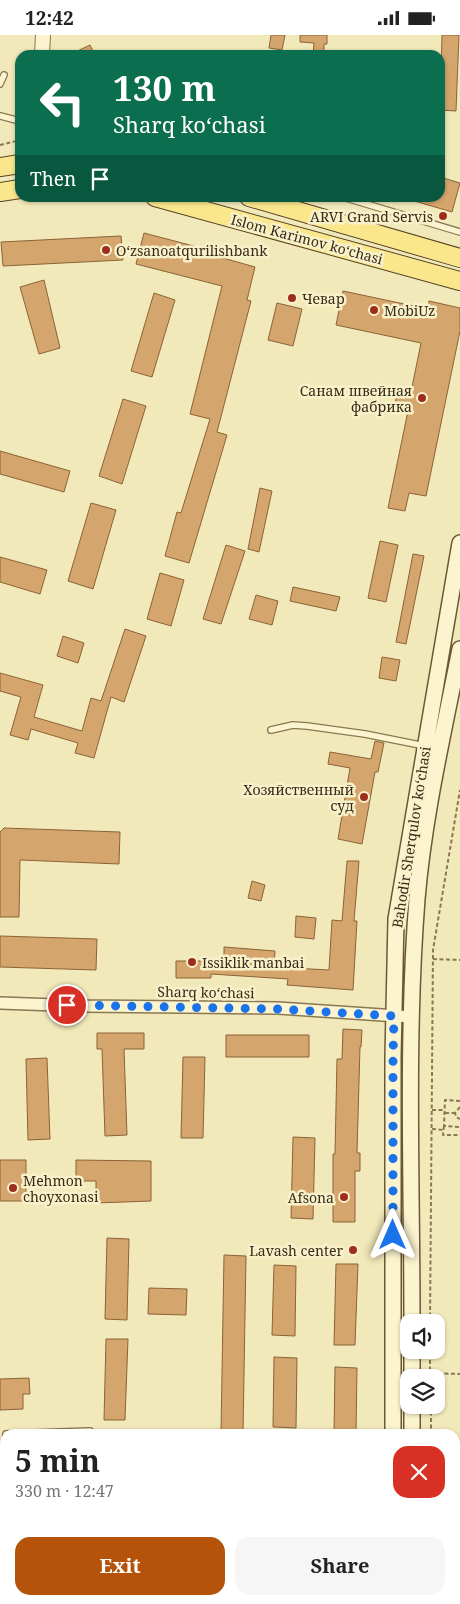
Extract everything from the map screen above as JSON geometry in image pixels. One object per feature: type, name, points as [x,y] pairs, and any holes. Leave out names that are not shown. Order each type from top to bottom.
[{"type":"main road","points":[[0,167],[15,165]]},
{"type":"main road","points":[[0,192],[15,190]]},
{"type":"main road","name":"Islom Karimov ko‘chasi","points":[[173,202],[460,281]]},
{"type":"main road","name":"Islom Karimov ko‘chasi","points":[[266,202],[460,258]]},
{"type":"main road","name":"Bahodir Sherqulov ko‘chasi","points":[[393,1429],[393,1056],[396,919],[460,543]]},
{"type":"main road","name":"Bahodir Sherqulov ko‘chasi","points":[[412,1314],[413,965],[418,896],[429,811],[460,649]]},
{"type":"main road","points":[[412,1414],[412,1429]]},
{"type":"street","points":[[42,50],[43,35]]},
{"type":"street","name":"Sharq ko‘chasi","points":[[0,1003],[278,1009],[412,1017]]},
{"type":"street","points":[[393,1056],[412,1057]]},
{"type":"lane","points":[[0,84],[4,75]]},
{"type":"lane","points":[[0,116],[15,120]]},
{"type":"lane","points":[[360,202],[460,232]]},
{"type":"lane","points":[[272,730],[293,725],[365,734],[425,745]]},
{"type":"path","points":[[0,145],[15,141]]},
{"type":"path","points":[[430,1314],[433,951],[460,790]]},
{"type":"path","points":[[433,959],[460,961]]},
{"type":"path","points":[[460,1101],[445,1100],[443,1135],[460,1135]]},
{"type":"path","points":[[460,1107],[456,1113],[456,1117],[460,1119]]},
{"type":"path","points":[[432,1110],[456,1113]]},
{"type":"path","points":[[432,1129],[460,1127]]},
{"type":"path","points":[[445,1374],[460,1374]]},
{"type":"path","points":[[431,1414],[431,1429]]},
{"type":"building","points":[[271,35],[285,35],[282,50],[269,48]]},
{"type":"building","points":[[300,35],[327,35],[327,44],[324,44],[324,50],[313,50],[314,43],[300,42]]},
{"type":"building","points":[[442,35],[459,35],[456,111],[445,110],[445,50],[442,50]]},
{"type":"building","points":[[90,45],[92,50],[80,50]]},
{"type":"building","points":[[445,178],[460,183],[452,212],[418,202],[445,202]]},
{"type":"building","points":[[144,233],[224,254],[223,258],[255,267],[247,300],[251,301],[217,432],[227,435],[189,563],[165,556],[177,512],[181,513],[210,419],[190,414],[222,286],[136,264]]},
{"type":"building","points":[[121,236],[123,260],[3,266],[1,242]]},
{"type":"building","points":[[44,280],[60,348],[39,354],[20,287]]},
{"type":"building","name":"Санам швейная фабрика","points":[[343,291],[428,309],[429,301],[460,308],[460,331],[426,496],[409,493],[405,511],[388,508],[409,406],[395,404],[398,389],[411,392],[421,343],[336,325]]},
{"type":"building","points":[[154,293],[175,300],[152,377],[131,371]]},
{"type":"building","points":[[277,303],[302,309],[293,346],[268,340]]},
{"type":"building","points":[[123,399],[146,406],[122,484],[99,476]]},
{"type":"building","points":[[0,451],[70,471],[64,492],[0,474]]},
{"type":"building","points":[[260,488],[272,491],[259,552],[248,549]]},
{"type":"building","points":[[91,503],[116,510],[93,589],[68,581]]},
{"type":"building","points":[[380,541],[398,545],[386,602],[368,598]]},
{"type":"building","points":[[226,545],[245,551],[221,624],[203,619]]},
{"type":"building","points":[[413,554],[424,556],[406,644],[396,642]]},
{"type":"building","points":[[0,557],[47,570],[40,594],[0,582]]},
{"type":"building","points":[[160,573],[184,580],[171,626],[147,619]]},
{"type":"building","points":[[293,587],[340,597],[336,611],[290,601]]},
{"type":"building","points":[[256,595],[278,601],[272,625],[249,619]]},
{"type":"building","points":[[125,629],[146,636],[124,702],[111,697],[94,758],[75,753],[78,743],[31,729],[28,740],[10,735],[21,697],[0,691],[0,673],[43,685],[34,717],[82,731],[91,698],[101,701]]},
{"type":"building","points":[[63,636],[84,643],[78,663],[57,656]]},
{"type":"building","points":[[382,657],[400,660],[396,681],[379,678]]},
{"type":"building","points":[[375,741],[384,743],[378,772],[375,772],[362,844],[338,839],[350,768],[328,764],[330,752],[371,759]]},
{"type":"building","points":[[4,828],[120,832],[119,864],[20,860],[19,917],[0,917],[0,832]]},
{"type":"building","points":[[347,861],[359,861],[354,921],[357,921],[353,990],[287,985],[288,979],[211,974],[211,978],[176,978],[176,961],[224,961],[224,947],[275,951],[274,967],[329,970],[332,920],[342,921]]},
{"type":"building","points":[[252,881],[265,885],[261,901],[248,898]]},
{"type":"building","points":[[296,916],[316,918],[314,939],[295,937]]},
{"type":"building","points":[[0,936],[97,939],[96,970],[0,967]]},
{"type":"building","points":[[343,1029],[362,1030],[357,1153],[360,1153],[360,1171],[355,1171],[355,1222],[333,1222],[333,1154],[335,1154],[337,1059],[342,1059]]},
{"type":"building","points":[[97,1033],[144,1033],[144,1049],[124,1049],[127,1135],[105,1136],[102,1049],[97,1049]]},
{"type":"building","points":[[226,1035],[309,1035],[309,1057],[226,1057]]},
{"type":"building","points":[[183,1057],[205,1057],[203,1138],[181,1138]]},
{"type":"building","points":[[47,1058],[50,1139],[28,1140],[26,1059]]},
{"type":"building","points":[[293,1137],[315,1138],[313,1219],[291,1218]]},
{"type":"building","points":[[0,1160],[26,1160],[26,1201],[0,1201]]},
{"type":"building","points":[[76,1160],[151,1161],[151,1201],[96,1203],[96,1181],[76,1181]]},
{"type":"building","points":[[107,1238],[129,1239],[127,1320],[105,1319]]},
{"type":"building","points":[[224,1255],[246,1256],[243,1429],[221,1429]]},
{"type":"building","points":[[336,1264],[358,1264],[355,1345],[334,1345]]},
{"type":"building","points":[[274,1265],[296,1266],[295,1336],[272,1335]]},
{"type":"building","points":[[149,1288],[187,1289],[186,1315],[148,1314]]},
{"type":"building","points":[[106,1339],[128,1339],[125,1420],[104,1420]]},
{"type":"building","points":[[274,1357],[297,1358],[296,1428],[273,1427]]},
{"type":"building","points":[[335,1367],[357,1368],[356,1429],[334,1429]]},
{"type":"building","points":[[29,1378],[30,1394],[23,1394],[23,1409],[0,1410],[0,1379]]},
{"type":"place","name":"ARVI Grand Servis","points":[[443,216]]},
{"type":"place","name":"Oʻzsanoatqurilishbank","points":[[106,250]]},
{"type":"place","name":"Чевар","points":[[292,298]]},
{"type":"place","name":"MobiUz","points":[[374,310]]},
{"type":"place","name":"Санам швейная фабрика","points":[[422,398]]},
{"type":"place","name":"Хозяйственный суд","points":[[364,797]]},
{"type":"place","name":"Issiklik manbai","points":[[192,962]]},
{"type":"place","name":"Mehmon choyxonasi","points":[[13,1188]]},
{"type":"place","name":"Afsona","points":[[344,1197]]},
{"type":"place","name":"Lavash center","points":[[353,1250]]},
{"type":"route","points":[[67,1005],[278,1009],[394,1016],[393,1235]]}]
